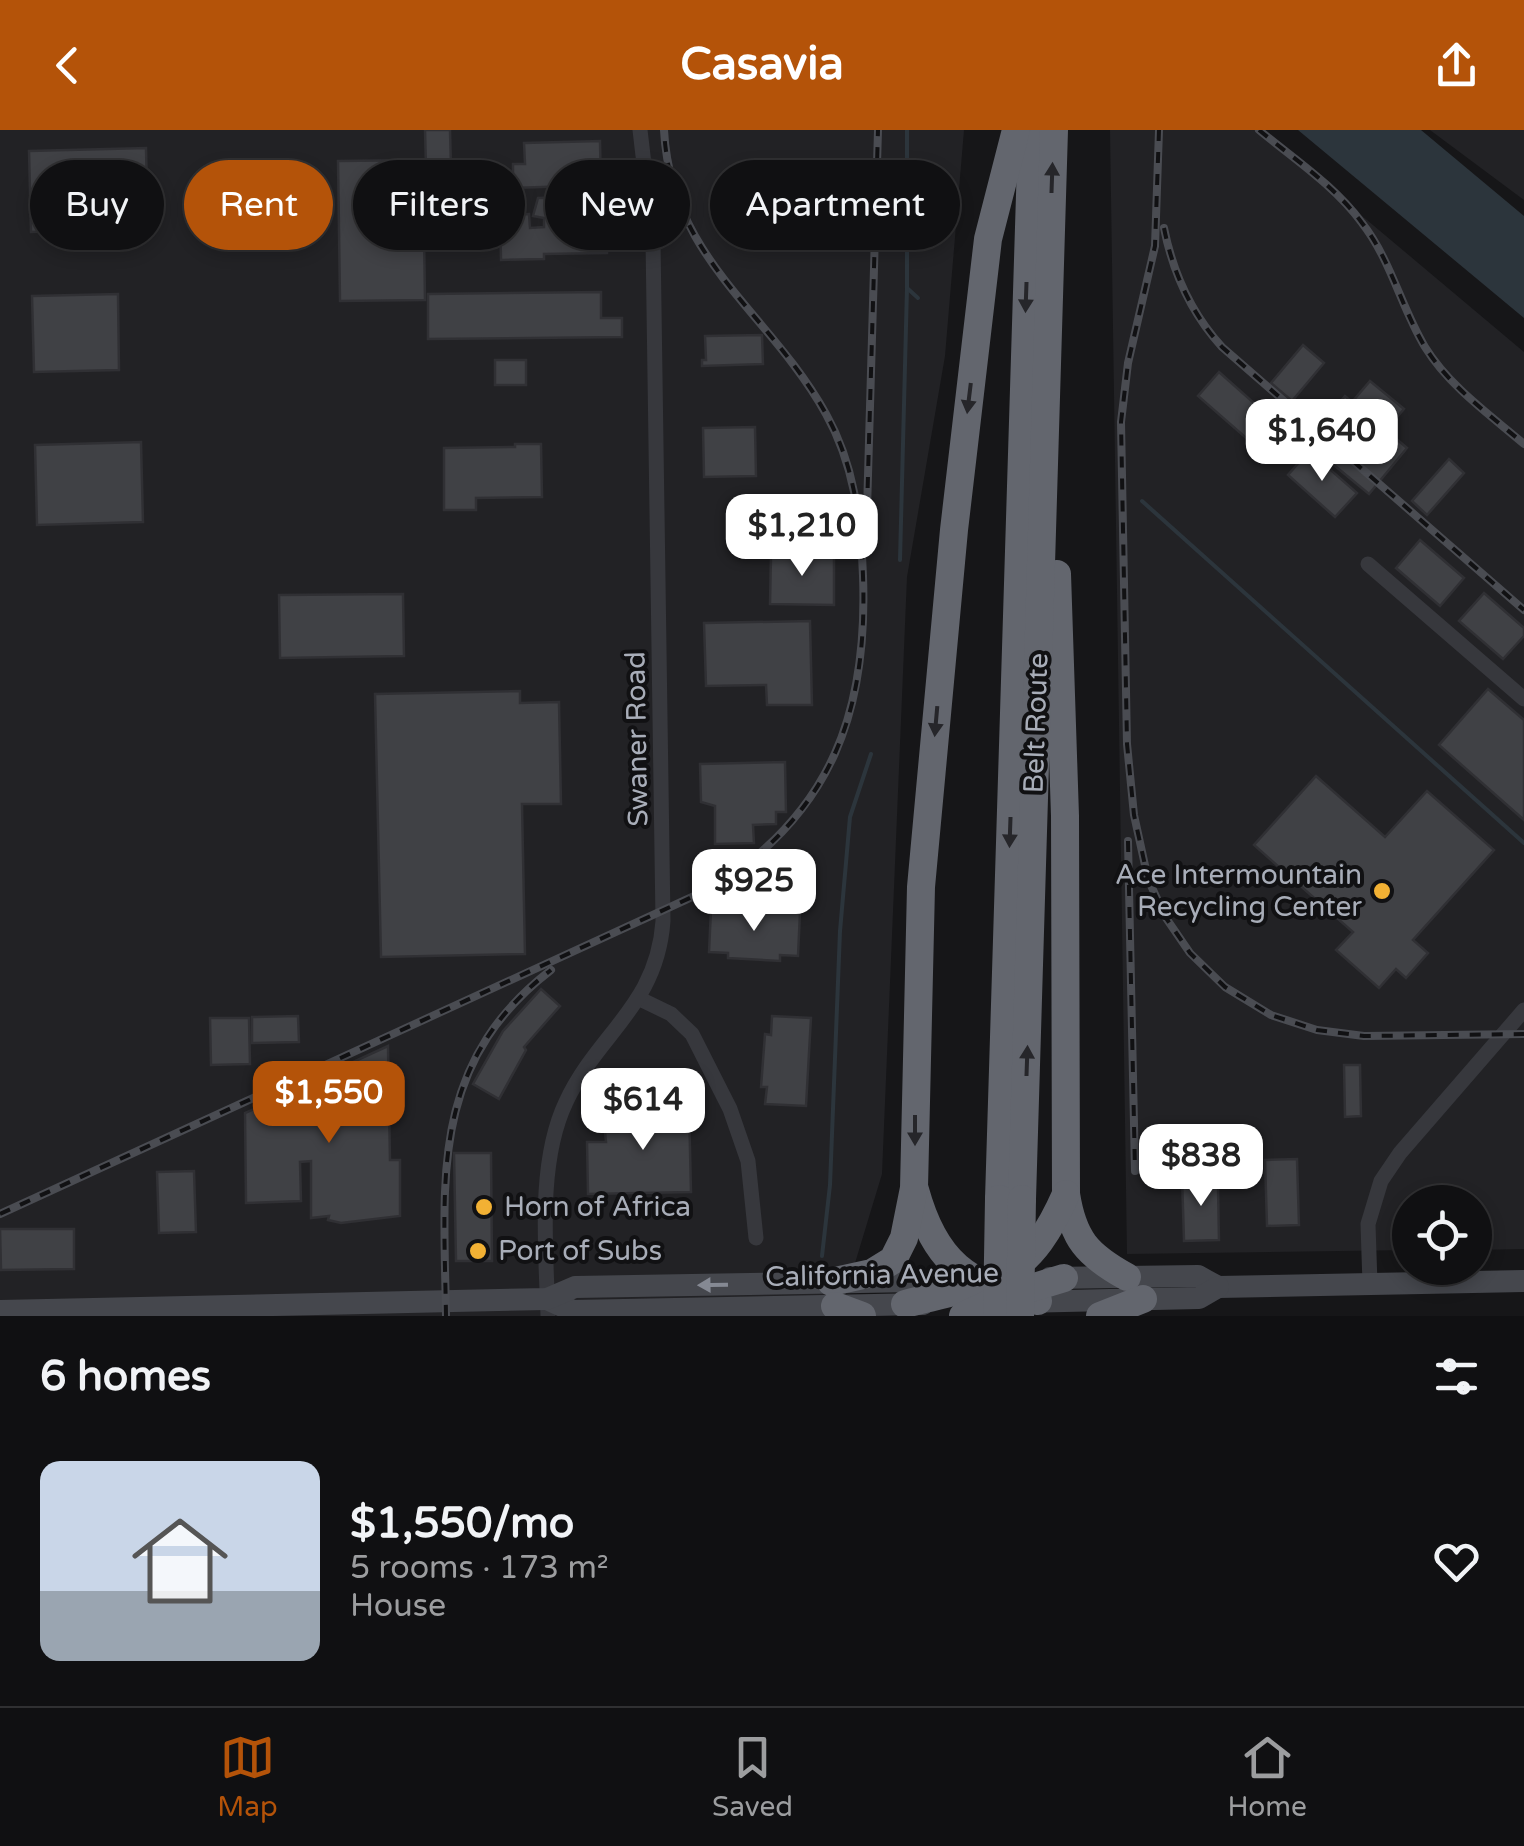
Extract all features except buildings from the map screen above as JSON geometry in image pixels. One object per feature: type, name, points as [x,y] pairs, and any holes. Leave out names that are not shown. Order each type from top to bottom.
[{"type":"highway","points":[[843,1301],[872,1273],[893,1260],[904,1238],[914,1188],[918,923],[954,530],[988,239],[1016,130]]},
{"type":"highway","name":"Belt Route","points":[[1011,1199],[1032,130]]},
{"type":"highway","name":"Belt Route","points":[[989,1298],[1011,1199],[1054,130]]},
{"type":"highway","points":[[1044,416],[1055,511],[1061,680],[1066,1194],[1072,1225],[1085,1248],[1135,1288],[1100,1316]]},
{"type":"highway","points":[[914,1188],[924,1220],[936,1241],[989,1298]]},
{"type":"highway","points":[[989,1298],[1036,1250],[1066,1194]]},
{"type":"highway","points":[[905,1304],[989,1298],[1064,1278]]},
{"type":"main road","name":"California Avenue","points":[[843,1301],[989,1298],[1135,1288],[1198,1276],[1218,1286],[1524,1281]]},
{"type":"main road","name":"California Avenue","points":[[1064,1278],[1135,1288]]},
{"type":"main road","name":"California Avenue","points":[[0,1311],[548,1308],[575,1287],[905,1304]]},
{"type":"street","name":"Swaner Road","points":[[548,1308],[547,1173],[551,1142],[580,1074],[640,998],[656,962],[664,912],[653,240],[640,130]]},
{"type":"street","points":[[1368,564],[1524,699]]},
{"type":"street","points":[[640,998],[670,1014],[692,1034],[730,1109],[748,1161],[756,1238]]},
{"type":"street","points":[[1370,1284],[1368,1224],[1381,1181],[1524,1010]]},
{"type":"shaded area","points":[[0,130],[964,130],[960,178],[960,160],[710,160],[710,250],[954,250],[945,356],[907,577],[882,1174],[839,1316],[0,1316]]},
{"type":"shaded area","points":[[1110,130],[1260,130],[1524,352],[1524,1249],[1492,1250],[1492,1185],[1392,1185],[1392,1250],[1127,1254]]},
{"type":"shaded area","points":[[1298,130],[1421,130],[1524,216],[1524,318]]},
{"type":"shaded area","points":[[1430,130],[1524,130],[1524,200]]},
{"type":"waterway","points":[[900,560],[907,130]]},
{"type":"waterway","points":[[907,288],[918,298]]},
{"type":"waterway","points":[[1142,501],[1524,843]]},
{"type":"waterway","points":[[822,1256],[830,1185],[840,931],[850,817],[871,754]]},
{"type":"railway","points":[[0,1214],[716,886],[756,857],[789,825],[815,791],[835,754],[858,671],[863,576],[854,493],[836,433],[826,414],[778,344],[703,250],[684,215],[671,175],[664,130]]},
{"type":"railway","points":[[867,510],[878,130]]},
{"type":"railway","points":[[1159,130],[1155,246],[1128,363],[1121,422],[1127,744],[1134,815],[1148,879],[1166,918],[1190,953],[1225,987],[1271,1015],[1317,1030],[1364,1036],[1524,1034]]},
{"type":"railway","points":[[1259,130],[1351,210],[1381,252],[1417,332],[1435,361],[1471,399],[1524,444]]},
{"type":"railway","points":[[1164,228],[1185,292],[1222,347],[1524,610]]},
{"type":"railway","points":[[1128,841],[1135,1171]]},
{"type":"railway","points":[[446,1316],[446,1172],[452,1127],[464,1085],[483,1045],[511,1006],[551,970]]},
{"type":"place","name":"Ace Intermountain Recycling Center","points":[[1382,891]]},
{"type":"place","name":"Horn of Africa","points":[[484,1207]]},
{"type":"place","name":"Port of Subs","points":[[478,1251]]}]
